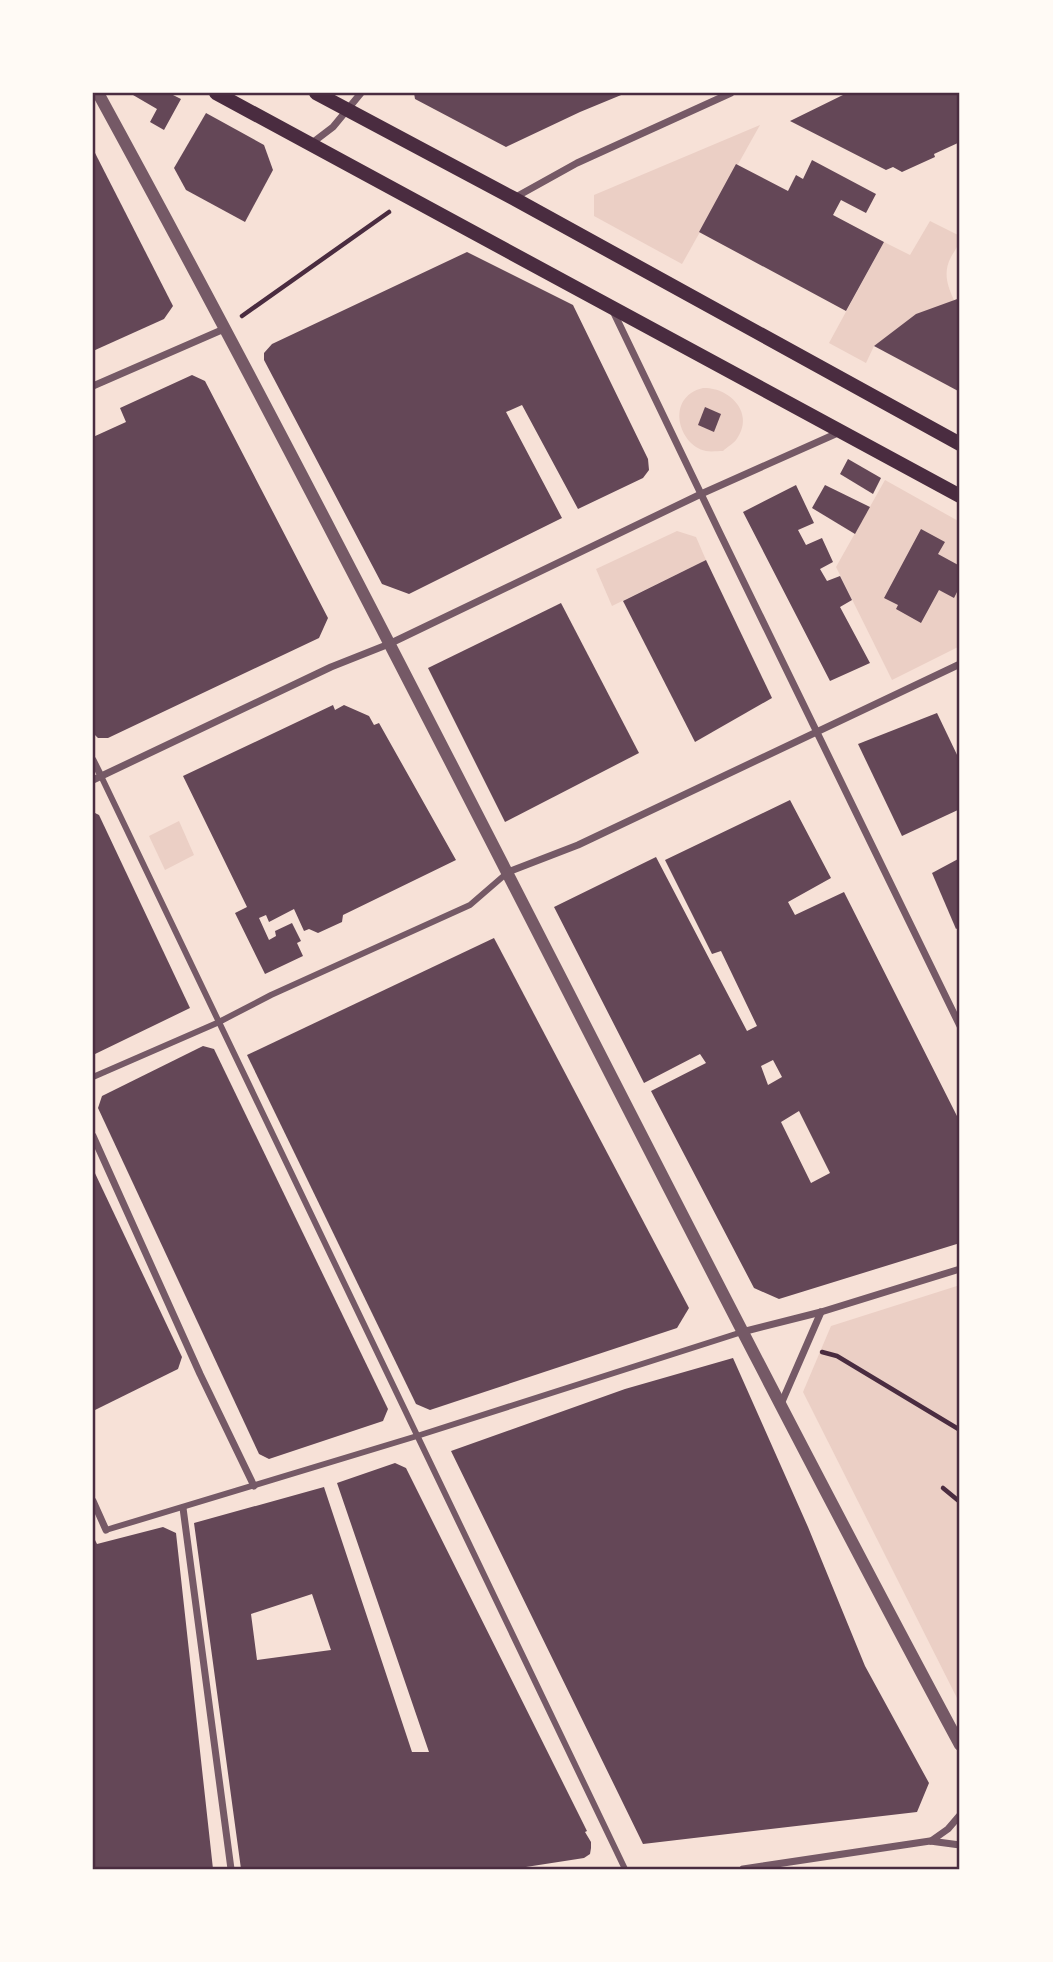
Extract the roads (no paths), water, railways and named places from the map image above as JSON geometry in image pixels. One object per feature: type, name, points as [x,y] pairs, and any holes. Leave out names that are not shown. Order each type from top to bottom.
[{"type":"main road","points":[[216,93],[960,496]]},
{"type":"main road","points":[[316,93],[960,444]]},
{"type":"street","points":[[99,93],[508,872],[780,1406],[960,1746]]},
{"type":"street","points":[[312,144],[333,127],[361,93]]},
{"type":"street","points":[[513,198],[577,163],[731,93]]},
{"type":"street","points":[[611,309],[960,1026]]},
{"type":"street","points":[[93,386],[224,329]]},
{"type":"street","points":[[97,778],[331,667],[389,645],[701,494],[840,432]]},
{"type":"street","points":[[93,1077],[217,1023],[271,995],[470,905],[508,872],[578,845],[960,664]]},
{"type":"street","points":[[93,760],[97,778],[625,1869]]},
{"type":"street","points":[[93,1136],[200,1374],[254,1486]]},
{"type":"street","points":[[93,1501],[106,1530],[416,1436],[742,1332],[821,1312],[960,1269]]},
{"type":"street","points":[[780,1406],[821,1312]]},
{"type":"street","points":[[183,1508],[231,1869]]},
{"type":"street","points":[[930,1841],[948,1829],[960,1815]]},
{"type":"street","points":[[743,1869],[930,1841],[960,1845]]}]
